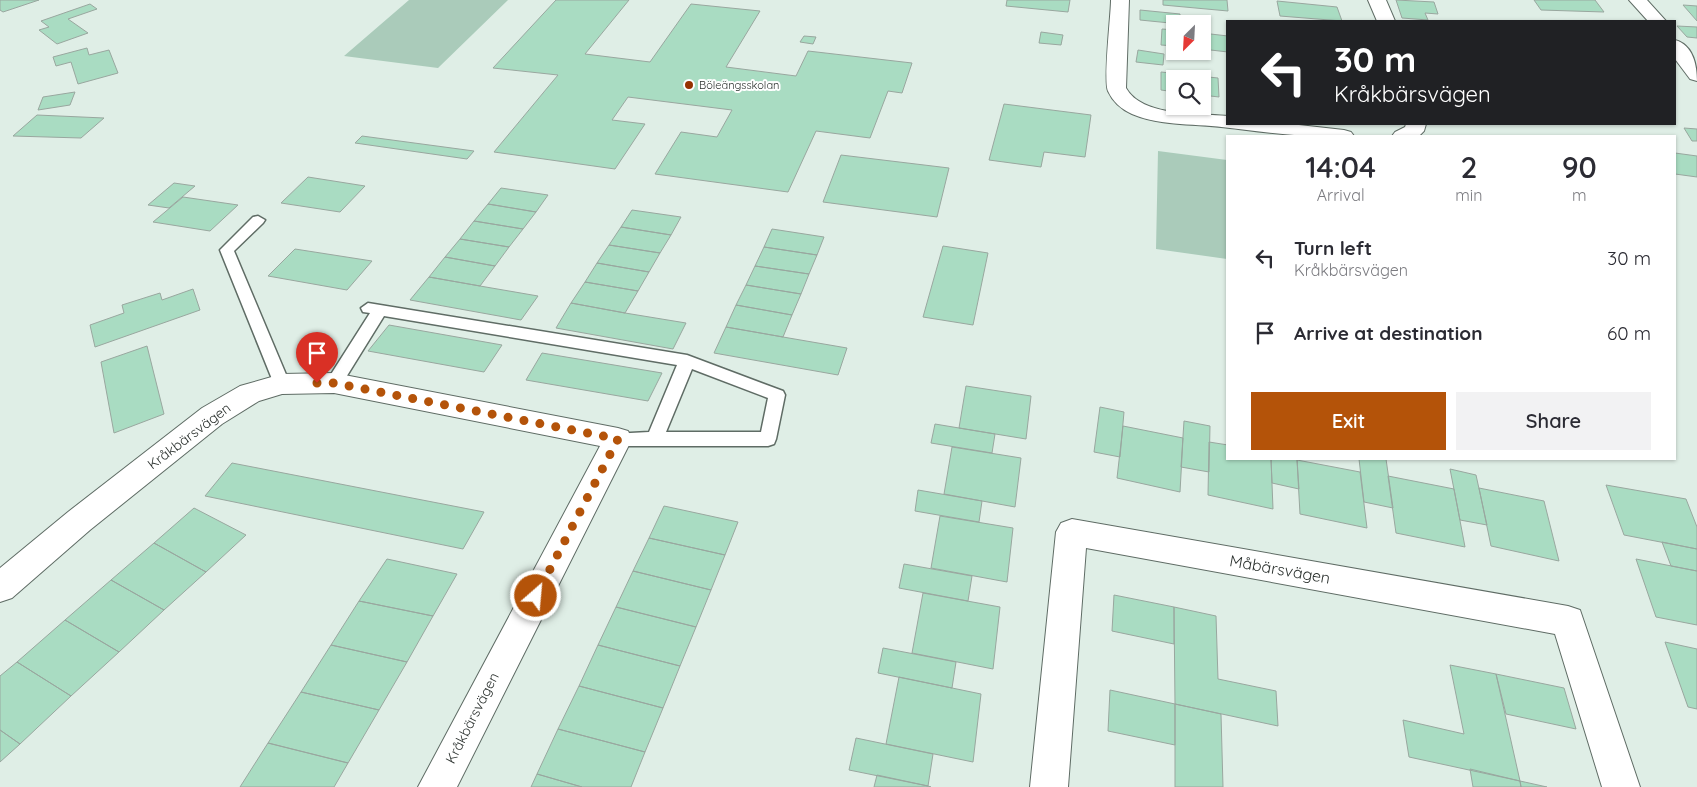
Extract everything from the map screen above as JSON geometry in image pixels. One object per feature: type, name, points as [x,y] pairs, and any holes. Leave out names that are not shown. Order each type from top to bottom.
[{"type":"street","points":[[1120,0],[1116,88],[1122,99],[1132,107],[1155,114],[1226,122]]},
{"type":"street","points":[[1377,0],[1386,20]]},
{"type":"street","points":[[1638,0],[1655,20]]},
{"type":"street","points":[[1676,47],[1697,75]]},
{"type":"street","points":[[1247,125],[1335,135]]},
{"type":"street","points":[[1404,135],[1414,131],[1416,125]]},
{"type":"street","name":"Kråkbärsvägen","points":[[0,588],[212,416],[250,393],[282,384],[334,383],[618,439],[436,787]]},
{"type":"street","name":"Måbärsvägen","points":[[1049,787],[1072,532],[1568,621],[1621,787]]},
{"type":"lane","points":[[258,220],[227,250],[282,384]]},
{"type":"lane","points":[[334,383],[374,309],[687,361],[777,394],[768,439],[618,439]]},
{"type":"lane","points":[[656,439],[687,361]]},
{"type":"green space","points":[[409,0],[508,0],[438,68],[344,56]]},
{"type":"green space","points":[[1158,151],[1226,160],[1226,259],[1156,249]]},
{"type":"building","points":[[0,0],[39,0],[3,12],[0,10]]},
{"type":"building","points":[[556,0],[629,0],[585,54],[650,62],[691,4],[760,11],[726,67],[796,76],[808,51],[912,63],[902,93],[888,91],[870,138],[816,131],[788,192],[655,174],[681,132],[717,137],[732,110],[628,97],[612,120],[645,124],[615,169],[494,152],[558,75],[493,68]]},
{"type":"building","points":[[1007,0],[1070,0],[1068,12],[1006,6]]},
{"type":"building","points":[[1163,0],[1227,0],[1228,11],[1163,5]]},
{"type":"building","points":[[1396,0],[1434,2],[1438,14],[1425,13],[1428,20],[1402,18]]},
{"type":"building","points":[[1534,0],[1595,0],[1604,12],[1541,10]]},
{"type":"building","points":[[1277,1],[1337,7],[1342,20],[1330,20],[1280,16]]},
{"type":"building","points":[[90,4],[97,9],[68,19],[88,33],[57,44],[39,30],[49,27],[41,21]]},
{"type":"building","points":[[1683,5],[1697,6],[1697,21]]},
{"type":"building","points":[[1140,10],[1180,14],[1166,15],[1166,23],[1140,20]]},
{"type":"building","points":[[1677,26],[1697,27],[1697,38],[1687,37]]},
{"type":"building","points":[[1162,29],[1166,29],[1166,45],[1161,45]]},
{"type":"building","points":[[1041,32],[1063,35],[1061,45],[1039,43]]},
{"type":"building","points":[[1211,34],[1226,36],[1226,52],[1211,50]]},
{"type":"building","points":[[804,36],[816,37],[813,44],[800,42]]},
{"type":"building","points":[[87,48],[89,55],[109,50],[118,73],[78,84],[71,62],[56,66],[53,57]]},
{"type":"building","points":[[1138,50],[1164,54],[1163,65],[1136,62]]},
{"type":"building","points":[[1161,72],[1166,73],[1166,91],[1161,90]]},
{"type":"building","points":[[1211,77],[1218,78],[1219,97],[1211,96]]},
{"type":"building","points":[[75,92],[70,105],[38,110],[43,97]]},
{"type":"building","points":[[1004,104],[1091,115],[1085,157],[1044,152],[1041,167],[989,160]]},
{"type":"building","points":[[37,115],[104,118],[81,138],[13,136]]},
{"type":"building","points":[[1684,128],[1697,129],[1697,141],[1692,141]]},
{"type":"building","points":[[362,136],[474,151],[467,159],[355,143]]},
{"type":"building","points":[[1676,153],[1697,156],[1697,177],[1676,174]]},
{"type":"building","points":[[841,155],[949,168],[937,217],[823,202]]},
{"type":"building","points":[[308,177],[365,186],[340,212],[281,203]]},
{"type":"building","points":[[174,183],[195,186],[169,208],[148,205]]},
{"type":"building","points":[[501,188],[548,195],[536,212],[488,204]]},
{"type":"building","points":[[183,197],[238,205],[210,231],[153,222]]},
{"type":"building","points":[[488,204],[536,212],[523,229],[474,221]]},
{"type":"building","points":[[632,210],[681,217],[671,235],[621,227]]},
{"type":"building","points":[[474,221],[523,229],[509,247],[460,239]]},
{"type":"building","points":[[621,227],[671,235],[660,253],[609,245]]},
{"type":"building","points":[[772,229],[824,237],[817,255],[764,247]]},
{"type":"building","points":[[460,239],[509,247],[495,266],[445,257]]},
{"type":"building","points":[[609,245],[660,253],[649,272],[597,263]]},
{"type":"building","points":[[943,246],[988,253],[973,325],[923,317]]},
{"type":"building","points":[[764,247],[817,255],[809,274],[755,266]]},
{"type":"building","points":[[295,249],[372,261],[347,290],[268,276]]},
{"type":"building","points":[[445,257],[495,266],[480,286],[429,277]]},
{"type":"building","points":[[597,263],[649,272],[638,291],[585,282]]},
{"type":"building","points":[[755,266],[809,274],[801,294],[746,285]]},
{"type":"building","points":[[429,277],[538,296],[521,320],[410,300]]},
{"type":"building","points":[[585,282],[638,291],[625,313],[571,303]]},
{"type":"building","points":[[746,285],[801,294],[792,315],[736,305]]},
{"type":"building","points":[[193,289],[200,310],[95,347],[90,325],[124,313],[122,305],[160,293],[162,300]]},
{"type":"building","points":[[571,303],[686,323],[673,349],[556,328]]},
{"type":"building","points":[[736,305],[792,315],[783,337],[726,327]]},
{"type":"building","points":[[389,325],[502,345],[484,372],[368,351]]},
{"type":"building","points":[[726,327],[847,348],[838,375],[714,353]]},
{"type":"building","points":[[147,346],[164,414],[114,433],[101,362]]},
{"type":"building","points":[[542,353],[662,373],[648,401],[526,380]]},
{"type":"building","points":[[966,386],[1031,396],[1026,439],[959,428]]},
{"type":"building","points":[[1100,407],[1124,412],[1120,457],[1094,452]]},
{"type":"building","points":[[1184,421],[1210,426],[1209,472],[1181,467]]},
{"type":"building","points":[[935,424],[995,434],[992,453],[931,443]]},
{"type":"building","points":[[1123,426],[1183,438],[1180,492],[1117,478]]},
{"type":"building","points":[[1209,442],[1226,445],[1226,460],[1271,460],[1273,509],[1208,495]]},
{"type":"building","points":[[952,447],[1021,458],[1015,507],[944,494]]},
{"type":"building","points":[[1271,460],[1297,460],[1299,489],[1272,483]]},
{"type":"building","points":[[1297,460],[1360,472],[1367,528],[1300,514]]},
{"type":"building","points":[[1359,460],[1386,460],[1393,508],[1364,502]]},
{"type":"building","points":[[232,463],[484,512],[463,549],[205,496]]},
{"type":"building","points":[[1450,469],[1476,475],[1487,525],[1460,520]]},
{"type":"building","points":[[1388,476],[1454,489],[1465,547],[1396,533]]},
{"type":"building","points":[[1606,485],[1686,499],[1697,527],[1697,549],[1624,535]]},
{"type":"building","points":[[1479,488],[1544,501],[1559,561],[1491,546]]},
{"type":"building","points":[[918,490],[982,501],[979,522],[915,511]]},
{"type":"building","points":[[664,506],[738,522],[725,555],[649,538]]},
{"type":"building","points":[[194,508],[246,535],[206,572],[154,543]]},
{"type":"building","points":[[940,516],[1013,528],[1007,582],[931,568]]},
{"type":"building","points":[[649,538],[725,555],[711,590],[633,571]]},
{"type":"building","points":[[1662,542],[1697,549],[1697,571],[1671,566]]},
{"type":"building","points":[[154,543],[206,572],[164,610],[111,580]]},
{"type":"building","points":[[387,559],[457,574],[433,616],[359,601]]},
{"type":"building","points":[[1636,559],[1697,571],[1697,625],[1656,617]]},
{"type":"building","points":[[904,564],[972,576],[968,601],[899,588]]},
{"type":"building","points":[[633,571],[711,590],[696,627],[616,607]]},
{"type":"building","points":[[111,580],[164,610],[119,652],[65,620]]},
{"type":"building","points":[[923,593],[1000,607],[993,669],[912,653]]},
{"type":"building","points":[[1114,595],[1174,607],[1174,644],[1112,631]]},
{"type":"building","points":[[359,601],[433,616],[407,662],[331,645]]},
{"type":"building","points":[[616,607],[696,627],[680,666],[598,645]]},
{"type":"building","points":[[1174,607],[1216,616],[1218,679],[1276,691],[1278,726],[1175,704]]},
{"type":"building","points":[[65,620],[119,652],[71,696],[17,662]]},
{"type":"building","points":[[1665,642],[1697,649],[1697,709],[1688,707]]},
{"type":"building","points":[[331,645],[407,662],[379,710],[301,692]]},
{"type":"building","points":[[598,645],[680,666],[663,708],[579,686]]},
{"type":"building","points":[[883,648],[956,662],[952,688],[878,673]]},
{"type":"building","points":[[17,662],[71,696],[20,744],[0,730],[0,676]]},
{"type":"building","points":[[1450,665],[1496,674],[1520,781],[1409,757],[1403,720],[1464,734]]},
{"type":"building","points":[[1496,674],[1564,688],[1576,729],[1506,714]]},
{"type":"building","points":[[899,677],[981,694],[973,762],[886,744]]},
{"type":"building","points":[[579,686],[663,708],[645,752],[558,729]]},
{"type":"building","points":[[1110,690],[1175,704],[1175,745],[1108,731]]},
{"type":"building","points":[[301,692],[379,710],[348,763],[268,743]]},
{"type":"building","points":[[1175,704],[1221,714],[1223,787],[1175,787]]},
{"type":"building","points":[[558,729],[645,752],[631,787],[582,787],[537,774]]},
{"type":"building","points":[[0,730],[20,744],[0,762]]},
{"type":"building","points":[[856,738],[933,754],[928,786],[849,770]]},
{"type":"building","points":[[268,743],[348,763],[334,787],[240,787]]},
{"type":"building","points":[[1470,769],[1520,781],[1521,787],[1473,787]]},
{"type":"building","points":[[537,774],[582,787],[531,787]]},
{"type":"building","points":[[877,775],[928,786],[931,787],[874,787]]},
{"type":"building","points":[[1520,781],[1547,787],[1521,787]]},
{"type":"place","name":"Böleängsskolan","points":[[689,85]]},
{"type":"route","points":[[317,383],[334,383],[618,439],[536,596]]}]
